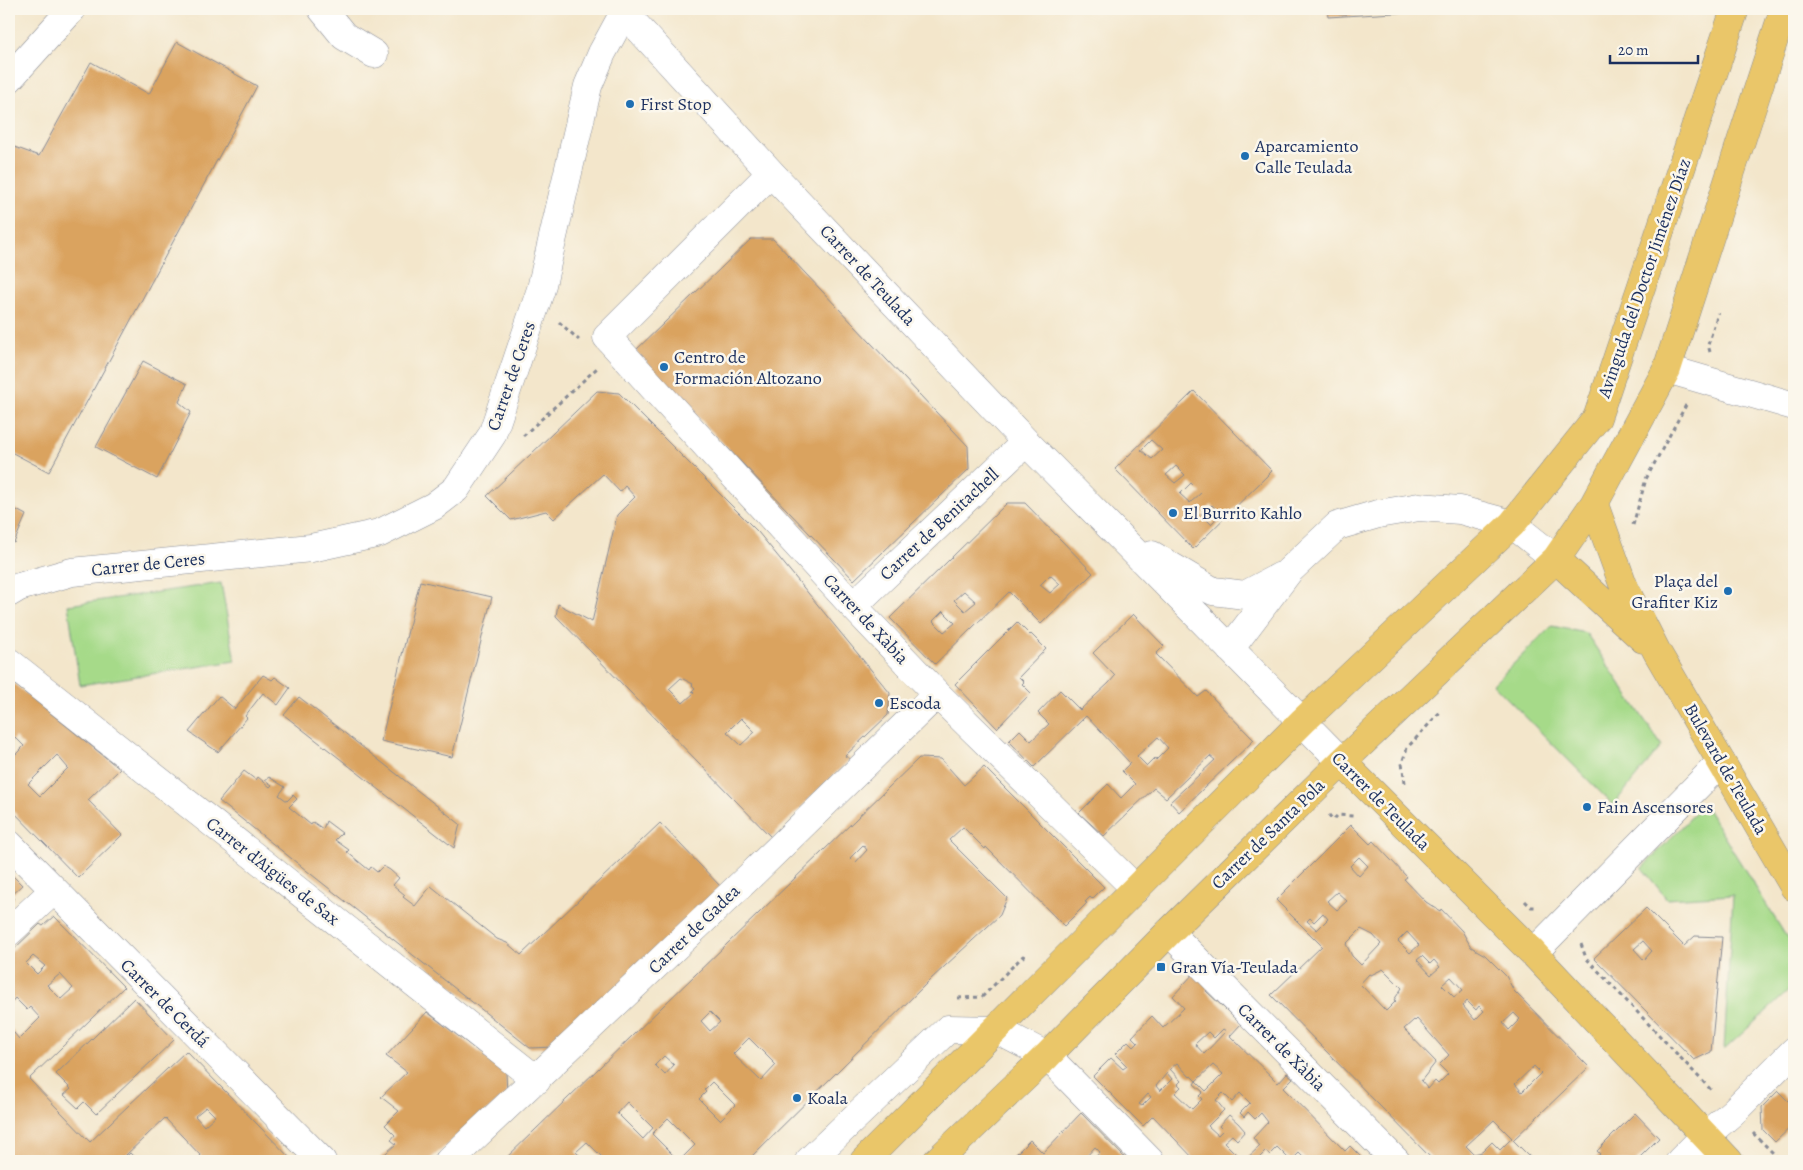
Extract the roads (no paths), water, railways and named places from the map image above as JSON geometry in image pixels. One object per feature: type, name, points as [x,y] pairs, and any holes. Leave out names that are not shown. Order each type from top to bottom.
[{"type":"main road","name":"Avinguda del Doctor Jiménez Díaz","points":[[1512,524],[1597,418],[1735,9]]},
{"type":"main road","points":[[1594,504],[1667,369],[1784,9]]},
{"type":"main road","name":"Carrer de Santa Pola","points":[[937,1161],[1047,1056],[1169,932],[1342,762],[1556,559],[1594,504]]},
{"type":"main road","name":"Bulevard de Teulada","points":[[1594,504],[1624,587],[1657,652],[1794,887]]},
{"type":"main road","points":[[864,1161],[997,1030],[1303,721],[1512,524]]},
{"type":"main road","name":"Bulevard de Teulada","points":[[1556,559],[1657,652]]},
{"type":"main road","name":"Carrer de Teulada","points":[[1342,762],[1532,953],[1729,1161]]},
{"type":"street","points":[[9,79],[72,9]]},
{"type":"street","points":[[322,9],[344,36],[374,54]]},
{"type":"street","name":"Carrer de Teulada","points":[[623,9],[771,173],[1026,442],[1342,762]]},
{"type":"street","name":"Carrer de Ceres","points":[[9,593],[19,587],[72,572],[311,548],[380,533],[434,506],[456,489],[492,435],[541,288],[588,86],[623,9]]},
{"type":"street","name":"Carrer de Xàbia","points":[[771,173],[595,340],[937,694],[1136,889]]},
{"type":"street","points":[[1667,369],[1794,406]]},
{"type":"street","name":"Carrer de Benitachell","points":[[853,606],[1026,442]]},
{"type":"street","name":"Carrer de Teulada","points":[[1230,649],[1289,571],[1337,526],[1378,514],[1419,507],[1460,510],[1512,524]]},
{"type":"street","name":"Bulevard de Teulada","points":[[1512,524],[1556,559]]},
{"type":"street","name":"Carrer de Teulada","points":[[1121,537],[1213,591],[1245,595],[1289,571]]},
{"type":"street","name":"Carrer d'Aigües de Sax","points":[[9,662],[537,1080]]},
{"type":"street","name":"Carrer de Gadea","points":[[449,1161],[537,1080],[937,694]]},
{"type":"street","points":[[1532,953],[1721,762]]},
{"type":"street","name":"Carrer de Cerdá","points":[[9,844],[53,891],[322,1161]]},
{"type":"street","points":[[9,932],[53,891]]},
{"type":"street","name":"Carrer de Xàbia","points":[[1169,932],[1396,1161]]},
{"type":"street","points":[[809,1161],[948,1029],[997,1030],[1047,1056],[1150,1161]]},
{"type":"street","points":[[1680,1161],[1733,1112],[1794,1051]]},
{"type":"place","name":"First Stop","points":[[630,104]]},
{"type":"place","name":"Aparcamiento Calle Teulada","points":[[1245,156]]},
{"type":"place","name":"Centro de Formación Altozano","points":[[664,367]]},
{"type":"place","name":"El Burrito Kahlo","points":[[1173,513]]},
{"type":"place","name":"Plaça del Grafiter Kiz","points":[[1728,591]]},
{"type":"place","name":"Escoda","points":[[879,703]]},
{"type":"place","name":"Fain Ascensores","points":[[1587,807]]},
{"type":"place","name":"Gran Vía-Teulada","points":[[1161,967]]},
{"type":"place","name":"Koala","points":[[797,1098]]}]
